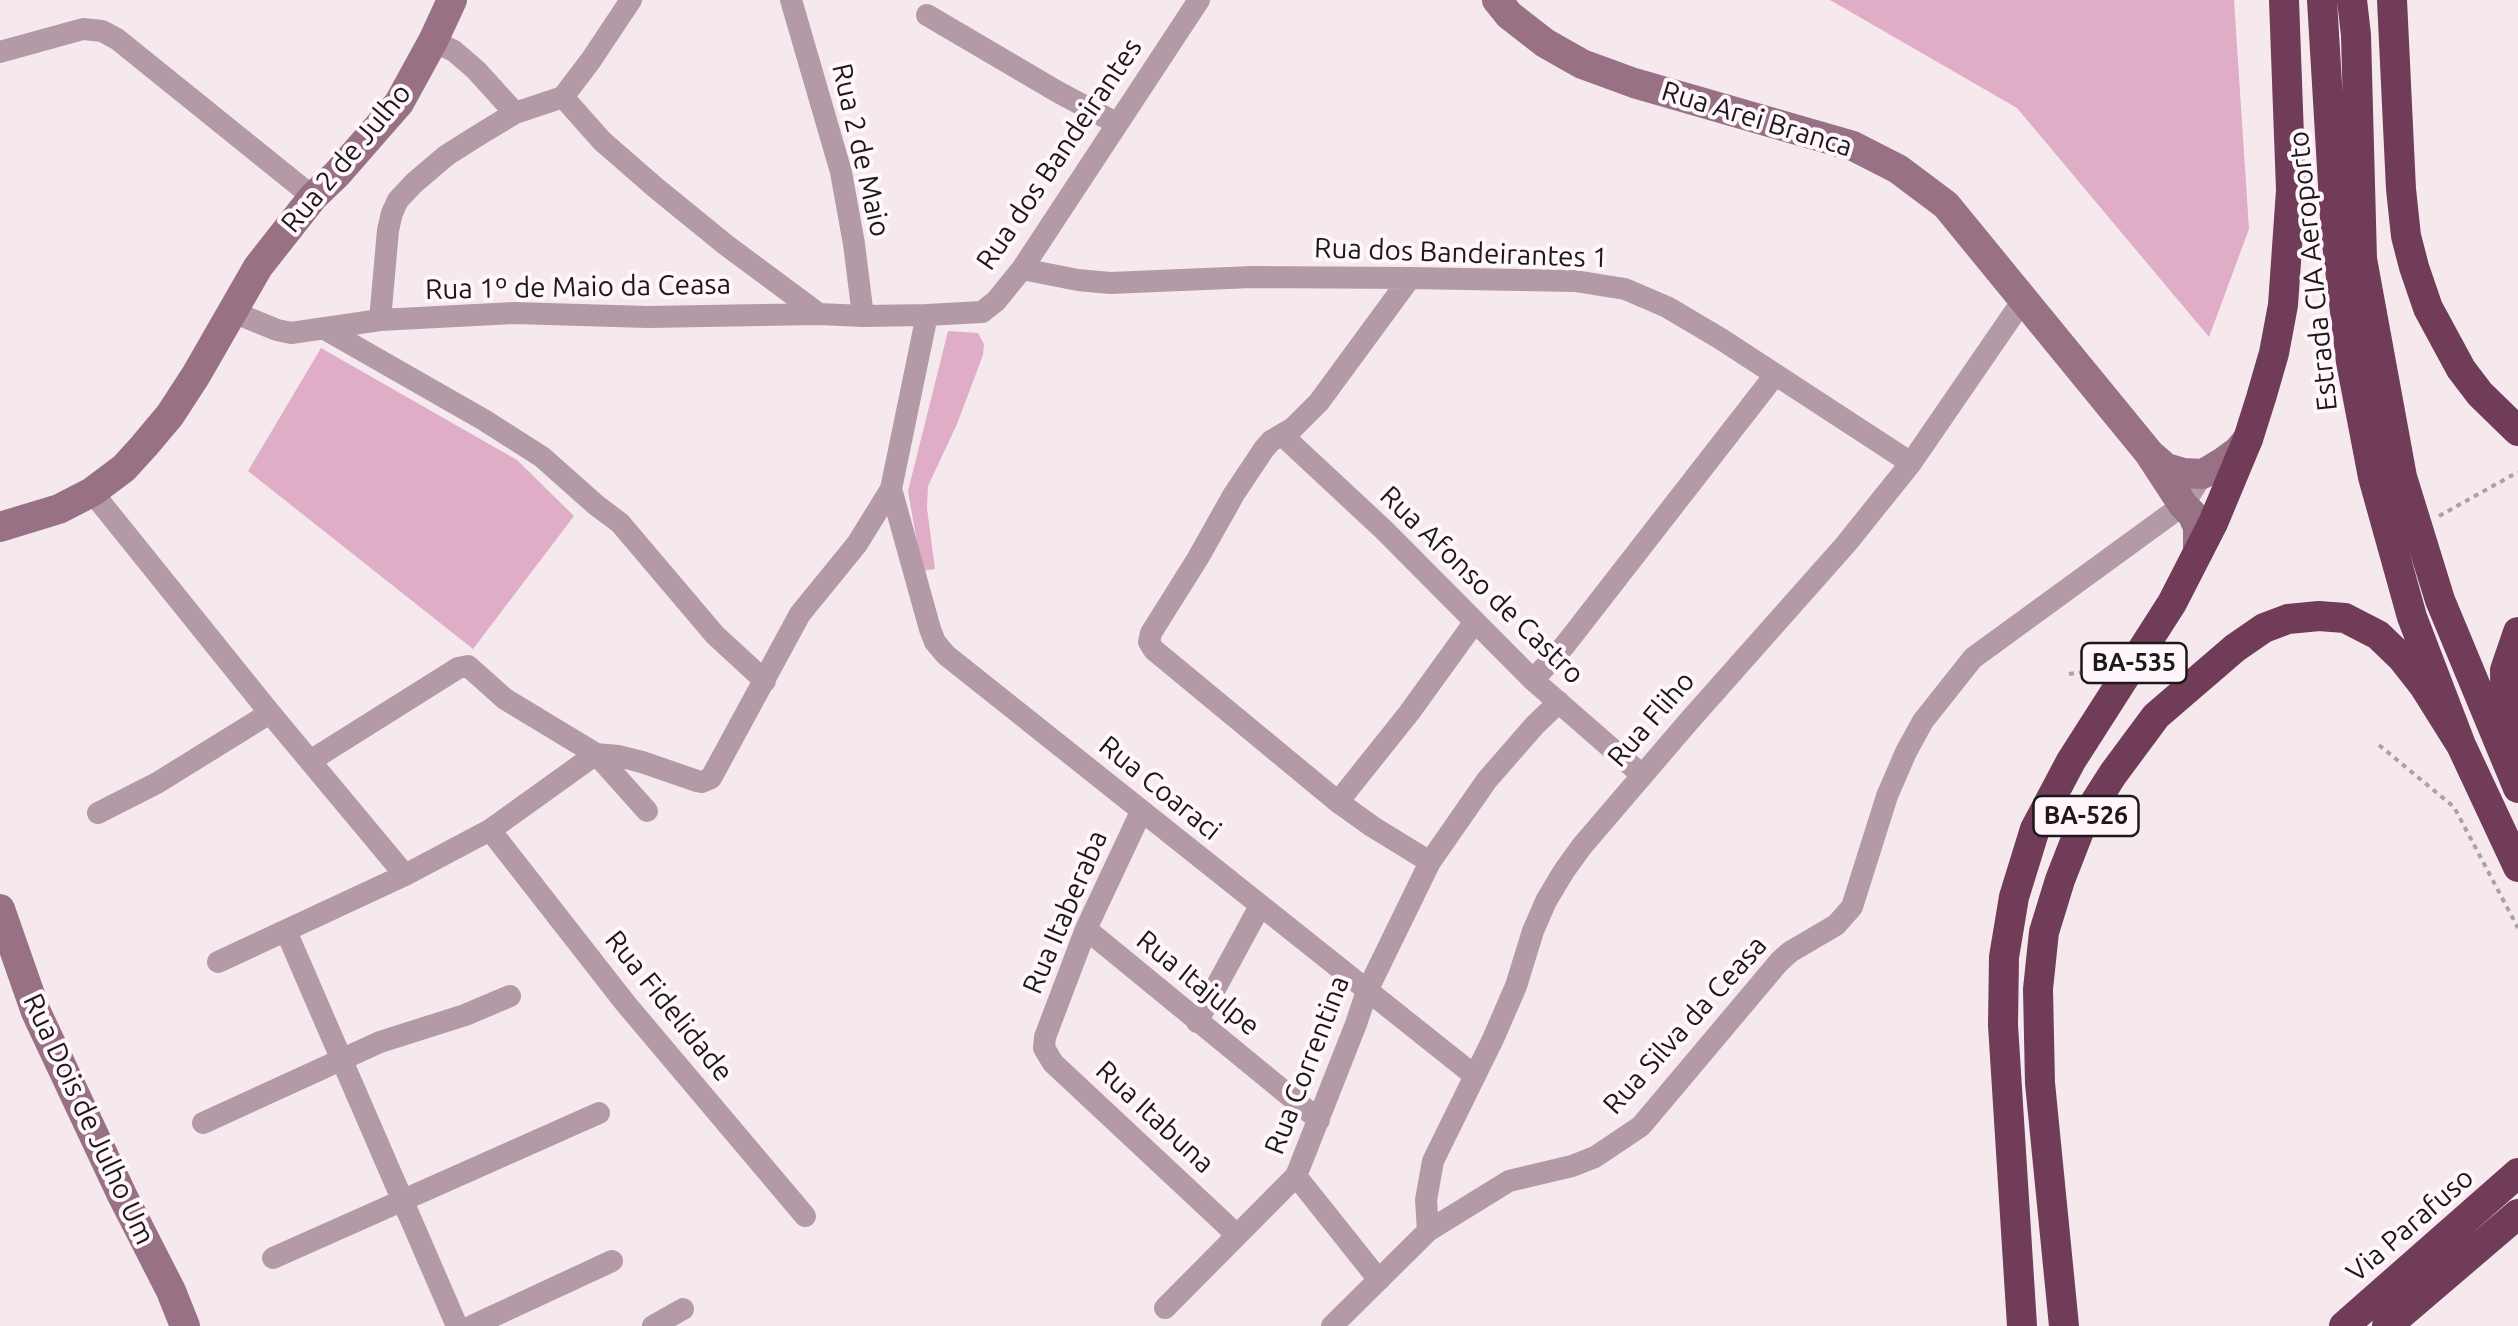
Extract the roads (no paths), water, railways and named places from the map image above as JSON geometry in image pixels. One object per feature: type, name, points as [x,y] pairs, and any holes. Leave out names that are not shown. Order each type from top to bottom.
[{"type":"highway","name":"BA-535","points":[[2022,1326],[2003,1025],[2004,957],[2014,897],[2034,829],[2071,761],[2172,603],[2213,523],[2248,439],[2274,353],[2283,306],[2291,190],[2284,0]]},
{"type":"highway","name":"Estrada CIA Aeroporto","points":[[2322,0],[2336,235],[2351,362],[2373,477],[2412,617],[2461,744],[2518,866]]},
{"type":"highway","name":"Estrada CIA Aeroporto","points":[[2352,0],[2362,259],[2402,477],[2440,600],[2512,775]]},
{"type":"highway","points":[[2392,0],[2402,189],[2406,236],[2414,268],[2428,308],[2461,369],[2518,432]]},
{"type":"highway","name":"BA-526","points":[[2064,1326],[2040,1082],[2038,989],[2044,932],[2060,880],[2083,821],[2114,774],[2156,716],[2235,648],[2264,628],[2288,619],[2319,616],[2345,618],[2378,635],[2424,686],[2461,744]]},
{"type":"highway","points":[[2512,775],[2505,670],[2518,632]]},
{"type":"highway","name":"Via Parafuso","points":[[2344,1326],[2518,1174]]},
{"type":"highway","points":[[2387,1326],[2518,1214]]},
{"type":"main road","name":"Rua 2 de Julho","points":[[0,527],[60,509],[92,492],[124,468],[170,415],[258,267],[313,197],[400,102],[452,0]]},
{"type":"main road","name":"Rua Arei Branca","points":[[1498,0],[1509,15],[1533,34],[1582,64],[1634,83],[1853,146],[1898,169],[1946,205],[2149,453],[2192,514],[2198,527],[2198,552]]},
{"type":"main road","points":[[2202,474],[2238,451],[2248,439]]},
{"type":"main road","name":"Rua Arei Branca","points":[[2149,453],[2166,468],[2202,474]]},
{"type":"main road","name":"Rua Dois de Julho Um","points":[[0,910],[36,1012],[186,1326]]},
{"type":"street","points":[[380,320],[388,230],[398,200],[447,155],[515,113],[563,97],[630,0]]},
{"type":"street","name":"Rua 2 de Maio","points":[[792,0],[840,172],[862,316]]},
{"type":"street","name":"Rua dos Bandeirantes","points":[[928,315],[982,312],[996,302],[1198,0]]},
{"type":"street","points":[[928,15],[1116,123]]},
{"type":"street","points":[[0,52],[83,30],[102,32],[117,39],[313,197]]},
{"type":"street","points":[[434,40],[476,70],[515,113]]},
{"type":"street","points":[[563,97],[602,141],[656,188],[820,314]]},
{"type":"street","name":"Rua dos Bandeirantes 1","points":[[1022,268],[1110,283],[1252,277],[1410,278],[1575,282],[1626,289],[1667,308],[1776,374],[1911,463]]},
{"type":"street","points":[[1410,278],[1319,402],[1306,417],[1264,448],[1149,642],[1338,802],[1430,862]]},
{"type":"street","name":"Rua Fliho","points":[[1428,1231],[1426,1200],[1430,1171],[1516,986],[1546,902],[1582,846],[1846,544],[1911,463],[2023,300]]},
{"type":"street","name":"Rua 1º de Maio da Ceasa","points":[[233,312],[292,333],[380,320],[514,313],[648,317],[928,315]]},
{"type":"street","points":[[218,962],[406,875],[490,830],[596,754],[630,759],[702,782],[714,774],[800,614],[857,544],[891,488],[928,315]]},
{"type":"street","points":[[323,328],[542,457],[620,522],[714,636],[765,681]]},
{"type":"street","points":[[1532,680],[1566,645],[1776,374]]},
{"type":"street","name":"Rua Afonso de Castro","points":[[1282,435],[1384,530],[1532,680],[1642,775]]},
{"type":"street","name":"Rua Silva da Ceasa","points":[[1332,1326],[1428,1231],[1509,1181],[1596,1157],[1640,1126],[1779,962],[1836,925],[1852,908],[1887,796],[1906,752],[1923,722],[1973,658],[2182,505],[2202,474]]},
{"type":"street","name":"Rua Coaraci","points":[[891,488],[935,642],[946,655],[1476,1076]]},
{"type":"street","points":[[92,492],[406,875]]},
{"type":"street","points":[[1338,802],[1474,623]]},
{"type":"street","points":[[310,761],[464,666],[472,668],[514,705],[596,754],[647,811]]},
{"type":"street","name":"Rua Correntina","points":[[1165,1308],[1296,1176],[1367,991],[1430,862],[1487,780],[1559,702]]},
{"type":"street","points":[[98,813],[157,783],[270,713]]},
{"type":"street","name":"Rua Itaberaba","points":[[1046,1037],[1086,929],[1141,812]]},
{"type":"street","name":"Rua Fidelidade","points":[[490,830],[626,1004],[805,1216]]},
{"type":"street","points":[[1197,1022],[1260,906]]},
{"type":"street","name":"Rua Itajulpe","points":[[1086,929],[1319,1120]]},
{"type":"street","points":[[286,931],[457,1326]]},
{"type":"street","points":[[203,1124],[380,1042],[510,996]]},
{"type":"street","name":"Rua Itabuna","points":[[1046,1037],[1044,1048],[1053,1063],[1237,1234]]},
{"type":"street","points":[[274,1258],[599,1113]]},
{"type":"street","points":[[1296,1176],[1379,1280]]},
{"type":"street","points":[[472,1326],[612,1262]]},
{"type":"street","points":[[653,1326],[684,1309]]}]
